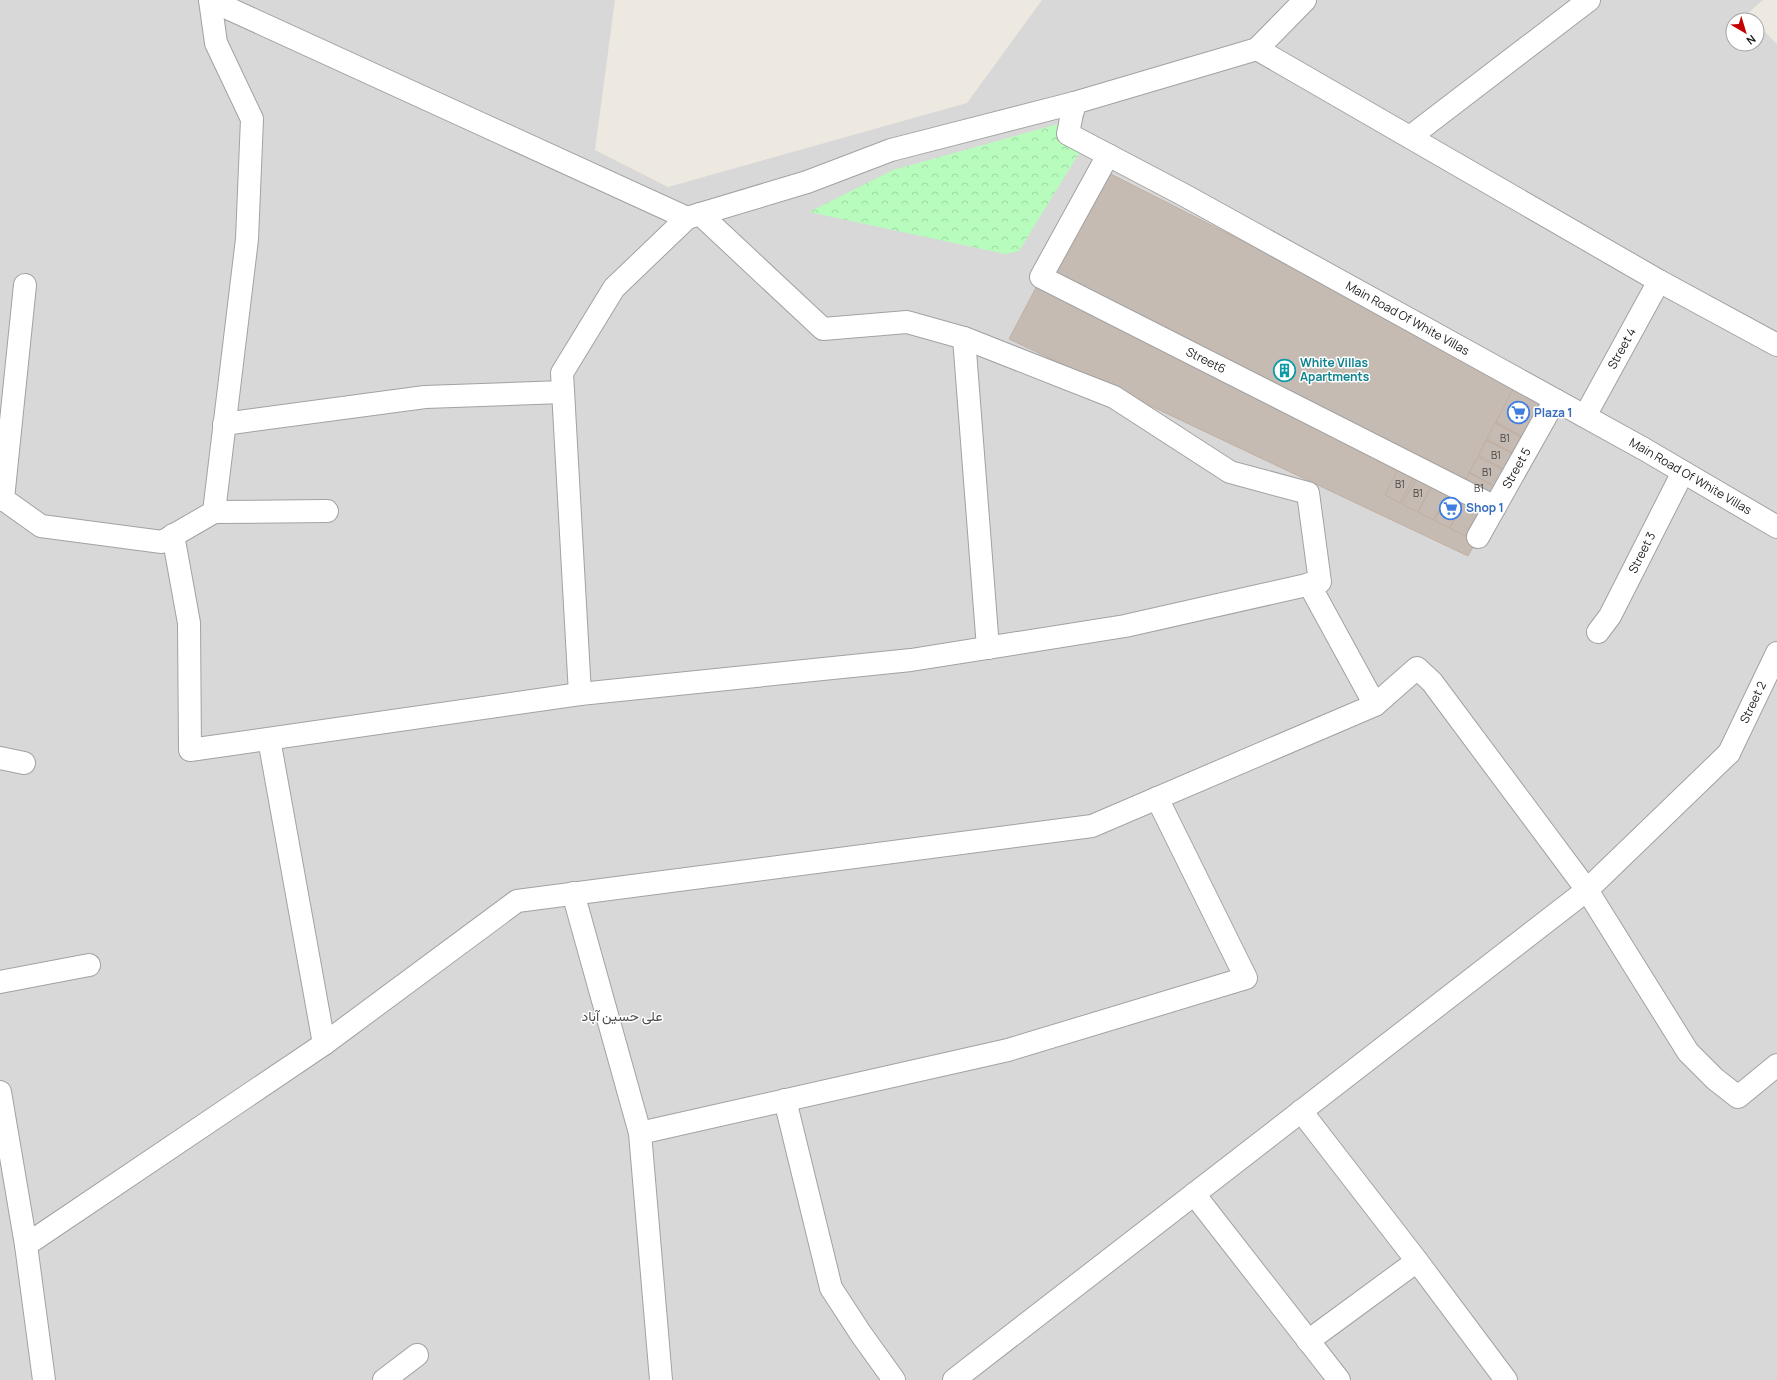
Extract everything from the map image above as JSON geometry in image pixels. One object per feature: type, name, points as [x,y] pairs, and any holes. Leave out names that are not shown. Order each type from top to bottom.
[{"type":"street","points":[[173,535],[189,623],[190,750],[580,694],[911,660],[1125,626],[1320,582],[1308,493],[1230,472],[1114,397],[964,338],[907,322],[823,329],[694,216],[210,0]]},
{"type":"street","points":[[210,0],[216,43],[252,119],[247,238],[214,512]]},
{"type":"street","points":[[580,694],[562,374],[614,288],[694,216],[807,182],[891,150],[1073,107],[1257,49],[1305,0]]},
{"type":"street","points":[[1410,137],[1589,0]]},
{"type":"street","points":[[1257,49],[1659,281],[1777,345]]},
{"type":"street","name":"Main Road Of White Villas","points":[[1073,107],[1068,134],[1192,199],[1585,416],[1777,526]]},
{"type":"street","name":"Street6","points":[[1108,155],[1041,277],[1495,507]]},
{"type":"street","name":"Street 4","points":[[1585,416],[1659,281]]},
{"type":"street","points":[[25,285],[1,499],[41,526],[162,542],[214,512],[327,511]]},
{"type":"street","points":[[964,338],[988,648]]},
{"type":"street","points":[[224,424],[425,397],[563,392]]},
{"type":"street","name":"Street 5","points":[[1478,537],[1555,400]]},
{"type":"street","name":"Street 3","points":[[1598,632],[1610,616],[1683,472]]},
{"type":"street","points":[[1309,584],[1375,705]]},
{"type":"street","name":"Street 2","points":[[1587,890],[1729,753],[1777,653]]},
{"type":"street","points":[[26,1245],[324,1044],[517,901],[1092,826],[1375,705],[1417,668],[1432,682],[1587,890],[1688,1052],[1715,1079],[1738,1097],[1777,1065]]},
{"type":"street","points":[[269,739],[324,1044]]},
{"type":"street","points":[[0,758],[24,763]]},
{"type":"street","points":[[640,1133],[1008,1050],[1246,978],[1157,798]]},
{"type":"street","points":[[954,1380],[1587,890]]},
{"type":"street","points":[[573,893],[640,1133],[661,1380]]},
{"type":"street","points":[[0,982],[88,965]]},
{"type":"street","points":[[0,1092],[26,1245],[44,1380]]},
{"type":"street","points":[[785,1100],[831,1288],[860,1334],[894,1380]]},
{"type":"street","points":[[1301,1111],[1417,1261],[1506,1380]]},
{"type":"street","points":[[1194,1194],[1339,1380]]},
{"type":"street","points":[[1308,1341],[1417,1261]]},
{"type":"street","points":[[384,1380],[417,1355]]},
{"type":"shaded area","points":[[0,0],[615,0],[595,150],[668,187],[967,103],[1042,0],[1763,0],[1749,12],[1725,12],[1725,52],[1765,52],[1765,32],[1777,44],[1777,1380],[0,1380]]},
{"type":"green space","points":[[1058,124],[1081,150],[1019,251],[1005,254],[809,212],[893,170]]},
{"type":"building","name":"White Villas Apartments","points":[[1099,168],[1555,400],[1468,556],[1009,339]]},
{"type":"building","name":"Plaza 1","points":[[1513,389],[1540,403],[1523,437],[1496,422]]},
{"type":"building","points":[[1495,423],[1522,438],[1514,454],[1487,439]]},
{"type":"building","name":"Shop 1","points":[[1486,440],[1514,454],[1505,470],[1479,455]]},
{"type":"building","name":"Shop 1","points":[[1478,457],[1505,471],[1496,487],[1469,472]]},
{"type":"building","points":[[1400,465],[1416,473],[1400,503],[1385,495]]},
{"type":"building","name":"Shop 1","points":[[1469,473],[1496,487],[1488,504],[1461,489]]},
{"type":"building","points":[[1419,474],[1434,481],[1418,512],[1402,504]]},
{"type":"building","name":"Shop 1","points":[[1434,481],[1450,489],[1434,520],[1418,512]]},
{"type":"building","name":"Shop 1","points":[[1450,489],[1466,497],[1450,528],[1434,520]]},
{"type":"building","name":"Shop 1","points":[[1466,497],[1482,505],[1465,536],[1450,528]]},
{"type":"place","name":"White Villas Apartments","points":[[1285,370]]},
{"type":"place","name":"Plaza 1","points":[[1518,413]]},
{"type":"place","name":"Shop 1","points":[[1450,508]]},
{"type":"district","name":"علی حسین آباد","points":[[622,1016]]}]
